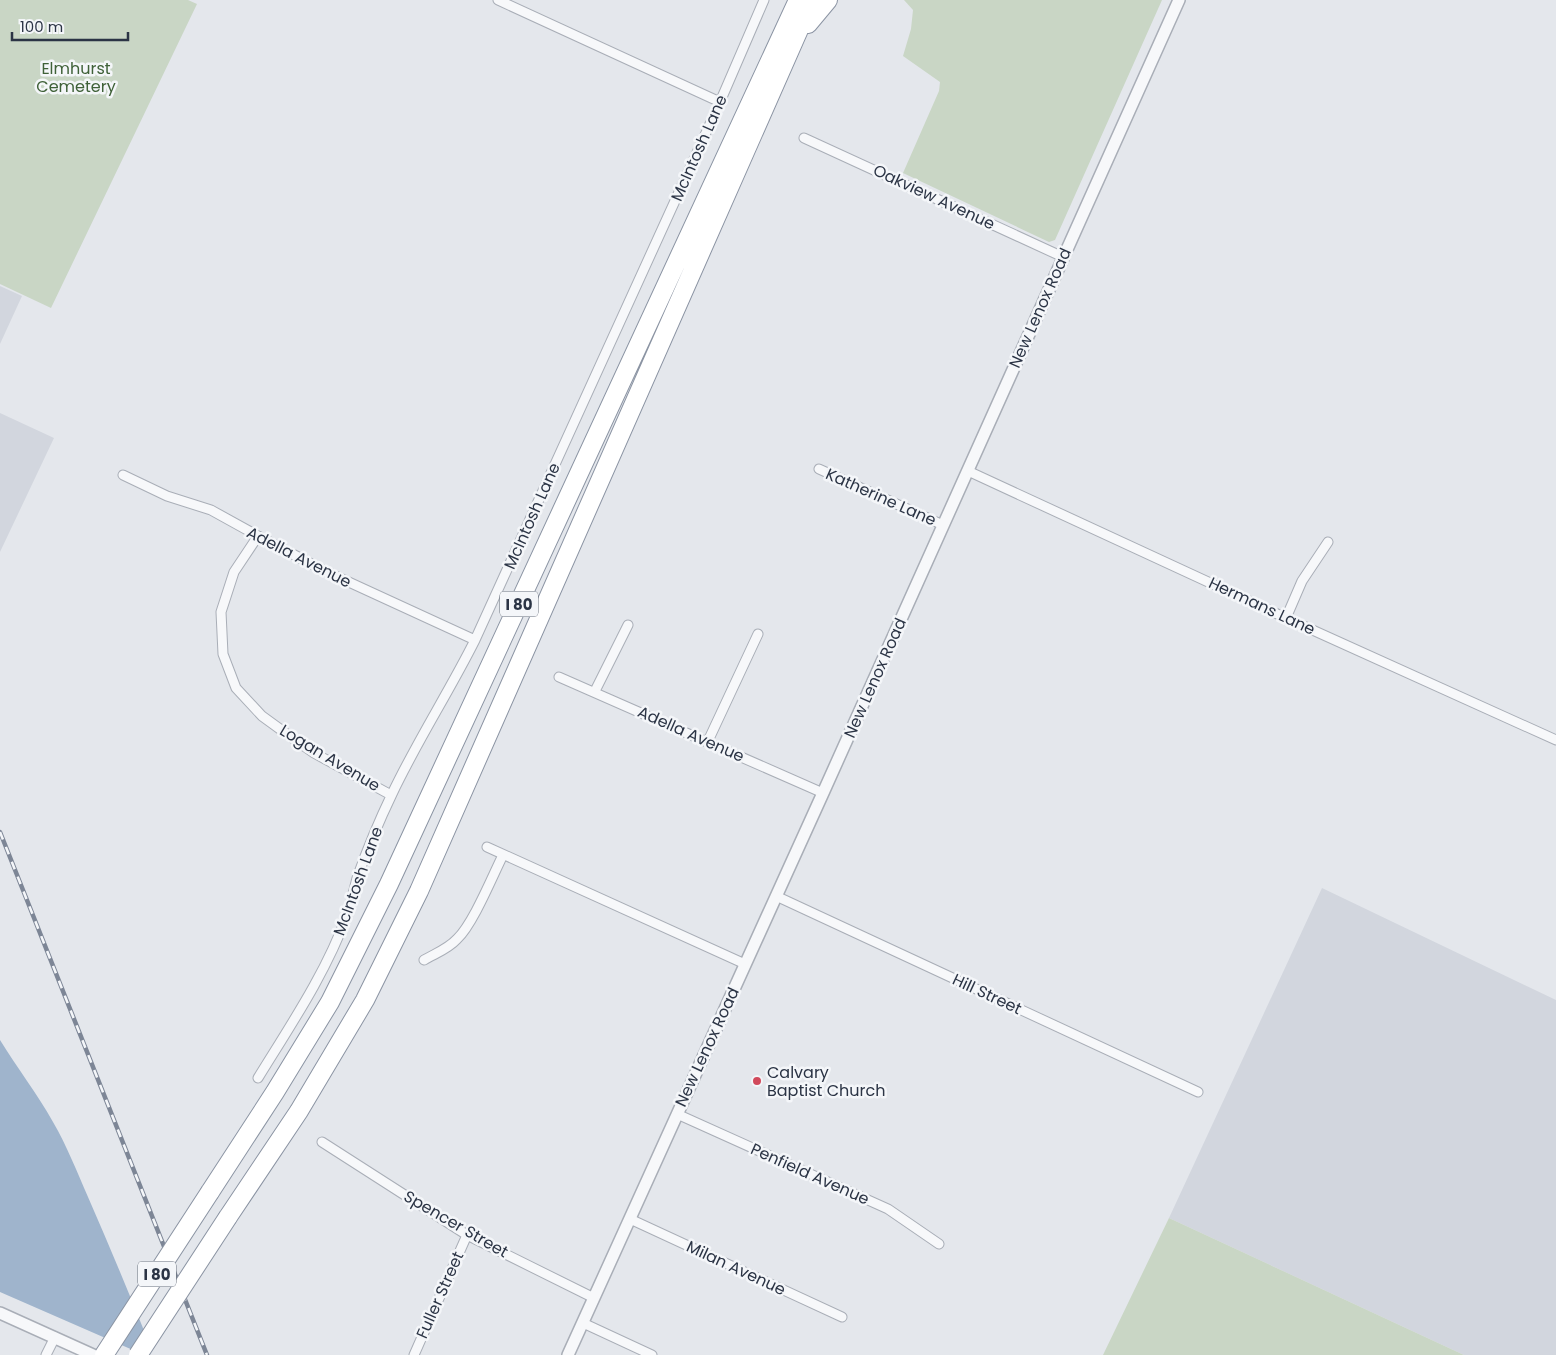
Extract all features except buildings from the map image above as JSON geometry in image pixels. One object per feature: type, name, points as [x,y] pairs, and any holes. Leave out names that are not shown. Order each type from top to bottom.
[{"type":"highway","points":[[768,65],[788,0]]},
{"type":"highway","name":"I 80","points":[[104,1355],[275,1092],[330,1002],[389,884],[798,0]]},
{"type":"highway","name":"I 80","points":[[138,1355],[299,1112],[365,1000],[419,892],[812,0]]},
{"type":"highway","points":[[797,35],[815,17],[828,0]]},
{"type":"street","points":[[498,0],[720,102]]},
{"type":"street","name":"McIntosh Lane","points":[[258,1078],[331,953],[347,914],[370,844],[391,795],[419,741],[454,683],[475,640],[720,102],[764,0]]},
{"type":"street","name":"New Lenox Road","points":[[568,1355],[1179,0]]},
{"type":"street","name":"Oakview Avenue","points":[[804,138],[1063,257]]},
{"type":"street","name":"Katherine Lane","points":[[819,470],[943,525]]},
{"type":"street","name":"Hermans Lane","points":[[968,471],[1556,740]]},
{"type":"street","name":"Adella Avenue","points":[[123,475],[167,496],[211,510],[327,572],[475,640]]},
{"type":"street","name":"Logan Avenue","points":[[258,536],[234,572],[221,612],[222,654],[236,688],[262,716],[314,753],[391,795]]},
{"type":"street","points":[[1286,618],[1302,581],[1328,542]]},
{"type":"street","points":[[595,691],[628,625]]},
{"type":"street","points":[[708,741],[758,634]]},
{"type":"street","name":"Adella Avenue","points":[[559,676],[823,793]]},
{"type":"street","points":[[487,847],[745,964]]},
{"type":"street","points":[[424,960],[447,948],[459,938],[469,923],[503,855]]},
{"type":"street","name":"Hill Street","points":[[776,896],[1198,1092]]},
{"type":"street","name":"Penfield Avenue","points":[[676,1114],[888,1209],[939,1244]]},
{"type":"street","name":"Spencer Street","points":[[322,1142],[467,1235],[594,1298]]},
{"type":"street","name":"Milan Avenue","points":[[630,1219],[842,1317]]},
{"type":"street","name":"Fuller Street","points":[[414,1355],[467,1235]]},
{"type":"street","points":[[0,1313],[94,1355]]},
{"type":"street","points":[[583,1323],[652,1355]]},
{"type":"street","points":[[46,1355],[55,1337]]},
{"type":"shaded area","points":[[0,286],[22,296],[0,344]]},
{"type":"shaded area","points":[[0,413],[54,438],[0,552]]},
{"type":"shaded area","points":[[1322,888],[1556,1000],[1556,1355],[1464,1355],[1169,1218]]},
{"type":"green space","name":"Elmhurst Cemetery","points":[[0,0],[188,0],[197,4],[51,308],[0,284]]},
{"type":"green space","points":[[904,0],[1162,0],[1055,240],[1049,242],[903,173],[939,91],[940,82],[903,56],[911,29],[913,10]]},
{"type":"green space","points":[[1169,1218],[1464,1355],[1103,1355]]},
{"type":"water","points":[[0,1040],[47,1111],[72,1159],[151,1348],[142,1354],[0,1292]]},
{"type":"railway","points":[[0,832],[207,1355]]},
{"type":"place","name":"Calvary Baptist Church","points":[[757,1081]]}]
